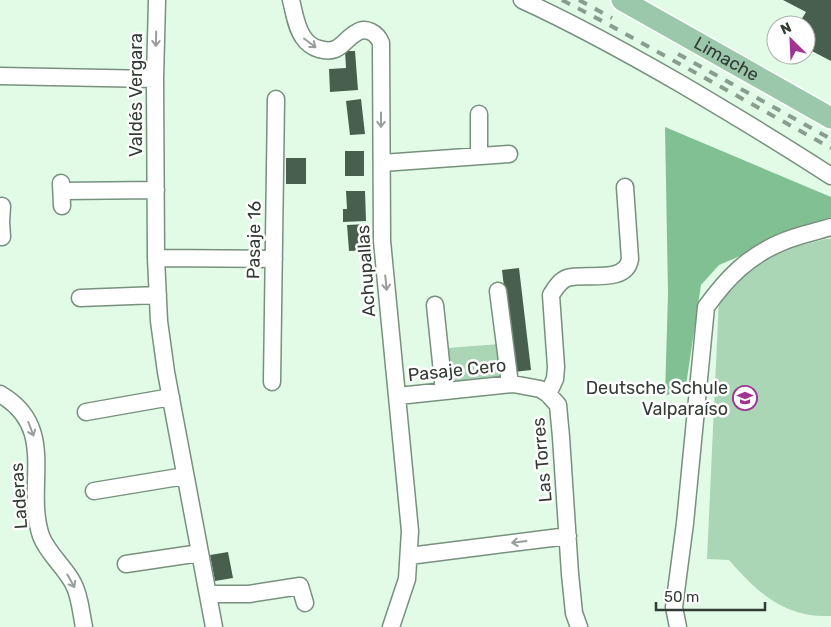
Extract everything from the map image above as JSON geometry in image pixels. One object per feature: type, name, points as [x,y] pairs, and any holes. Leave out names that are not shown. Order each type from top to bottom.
[{"type":"main road","name":"Limache","points":[[622,0],[831,118]]},
{"type":"street","name":"Valdés Vergara","points":[[158,0],[155,79],[156,258],[159,321],[170,397],[214,627]]},
{"type":"street","name":"Achupallas","points":[[291,0],[300,33],[304,39],[316,48],[331,50],[339,47],[355,33],[370,31],[378,38],[381,49],[382,241],[410,531],[408,579],[391,627]]},
{"type":"street","points":[[522,0],[567,21],[651,67],[740,119],[831,176]]},
{"type":"street","points":[[0,76],[155,79]]},
{"type":"street","name":"Pasaje 16","points":[[272,382],[276,99]]},
{"type":"street","points":[[479,114],[479,156]]},
{"type":"street","points":[[382,163],[509,154]]},
{"type":"street","name":"Las Torres","points":[[577,620],[568,536],[558,405],[548,394],[555,379],[556,367],[551,295],[557,285],[567,278],[614,274],[624,271],[629,265],[625,187]]},
{"type":"street","points":[[62,193],[156,190]]},
{"type":"street","points":[[678,627],[674,607],[685,523],[706,307],[736,270],[757,255],[782,242],[831,227]]},
{"type":"street","points":[[156,258],[274,259]]},
{"type":"street","points":[[498,291],[510,384]]},
{"type":"street","points":[[80,298],[158,295]]},
{"type":"street","points":[[435,305],[444,391]]},
{"type":"street","name":"Pasaje Cero","points":[[398,396],[510,384],[540,389],[548,394]]},
{"type":"street","name":"Laderas","points":[[0,394],[23,412],[36,441],[39,528],[47,549],[75,586],[84,627]]},
{"type":"street","points":[[86,412],[170,397]]},
{"type":"street","points":[[94,491],[185,476]]},
{"type":"street","points":[[409,556],[568,536]]},
{"type":"street","points":[[126,564],[200,553]]},
{"type":"street","points":[[208,594],[249,594],[300,586],[305,604]]},
{"type":"green space","points":[[665,127],[831,197],[831,217],[719,265],[701,285],[685,392],[665,395],[668,294]]},
{"type":"green space","points":[[831,239],[831,616],[814,616],[799,613],[773,601],[751,583],[729,560],[707,559],[719,298],[731,291],[749,271],[783,250]]},
{"type":"green space","points":[[499,344],[503,376],[452,383],[448,348]]},
{"type":"building","points":[[783,0],[831,0],[831,61],[816,53],[816,15],[804,15],[806,12]]},
{"type":"building","points":[[345,51],[355,51],[358,90],[330,92],[329,69],[346,68]]},
{"type":"building","points":[[361,99],[365,134],[350,135],[346,101]]},
{"type":"building","points":[[345,151],[364,151],[364,176],[345,176]]},
{"type":"building","points":[[286,158],[306,158],[306,184],[286,184]]},
{"type":"building","points":[[346,191],[365,191],[366,221],[343,222],[343,209],[347,209]]},
{"type":"building","points":[[368,224],[370,250],[349,251],[347,225]]},
{"type":"building","points":[[519,268],[531,370],[514,372],[502,270]]},
{"type":"building","points":[[228,552],[233,578],[215,581],[210,555]]},
{"type":"railway","points":[[562,0],[831,148]]},
{"type":"railway","points":[[579,0],[612,18]]},
{"type":"railway","points":[[678,54],[831,139]]},
{"type":"place","name":"Deutsche Schule Valparaíso","points":[[745,398]]}]
